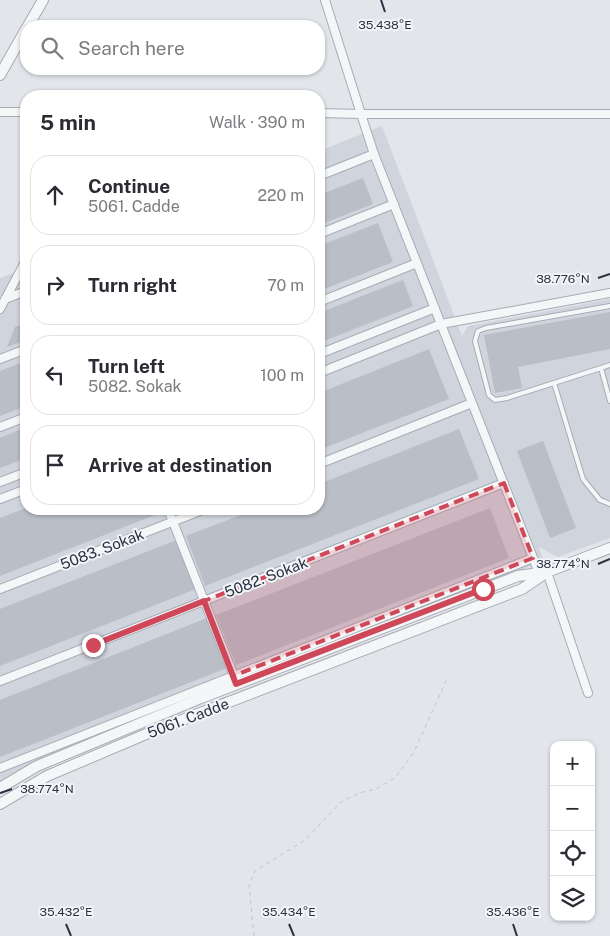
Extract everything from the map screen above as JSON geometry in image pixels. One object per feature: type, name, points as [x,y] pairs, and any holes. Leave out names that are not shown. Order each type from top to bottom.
[{"type":"street","points":[[32,20],[43,0]]},
{"type":"street","points":[[325,0],[374,154],[533,558],[543,572],[588,693]]},
{"type":"street","points":[[0,75],[20,40]]},
{"type":"street","points":[[0,112],[20,112]]},
{"type":"street","points":[[325,113],[610,114]]},
{"type":"street","points":[[325,174],[374,154]]},
{"type":"street","points":[[325,232],[394,204]]},
{"type":"street","points":[[325,300],[417,263]]},
{"type":"street","points":[[0,309],[20,271]]},
{"type":"street","points":[[5,299],[20,293]]},
{"type":"street","points":[[325,371],[441,324],[610,293]]},
{"type":"street","points":[[325,352],[435,308]]},
{"type":"street","points":[[0,360],[20,352]]},
{"type":"street","points":[[325,462],[472,403]]},
{"type":"street","points":[[0,427],[20,419]]},
{"type":"street","points":[[0,482],[20,474]]},
{"type":"street","name":"5082. Sokak","points":[[0,682],[504,483]]},
{"type":"street","points":[[0,499],[20,491]]},
{"type":"street","points":[[170,515],[235,680]]},
{"type":"street","name":"5083. Sokak","points":[[0,589],[190,515]]},
{"type":"street","points":[[543,572],[610,548]]},
{"type":"street","points":[[0,768],[235,680],[533,558]]},
{"type":"street","name":"5061. Cadde","points":[[0,788],[37,766],[235,680],[518,576],[543,572]]},
{"type":"street","name":"5061. Cadde","points":[[0,804],[46,776],[152,732],[522,589],[543,572]]},
{"type":"lane","points":[[610,306],[478,331],[476,341],[489,395],[495,400],[507,398],[610,365]]},
{"type":"lane","points":[[601,368],[610,402]]},
{"type":"lane","points":[[554,383],[583,479],[600,500],[610,504]]},
{"type":"path","points":[[254,936],[249,885],[255,870],[305,840],[341,802],[359,793],[383,786],[396,776],[414,752],[447,679]]},
{"type":"highlighted area","points":[[504,483],[533,558],[233,676],[204,601]]},
{"type":"shaded area","points":[[382,126],[462,336],[468,326],[610,299],[610,538],[558,557],[539,547],[544,561],[33,763],[0,784],[0,278],[20,270],[20,515],[325,515],[325,149]]},
{"type":"building","points":[[363,178],[373,204],[325,223],[325,193]]},
{"type":"building","points":[[378,223],[393,262],[325,289],[325,244]]},
{"type":"building","points":[[403,280],[413,306],[325,341],[325,311]]},
{"type":"building","points":[[610,312],[610,349],[518,367],[522,388],[495,393],[484,335]]},
{"type":"building","points":[[20,325],[20,342],[7,347],[15,327]]},
{"type":"building","points":[[429,349],[449,399],[325,448],[325,391]]},
{"type":"building","points":[[20,363],[20,408],[0,416],[0,371]]},
{"type":"building","points":[[459,429],[479,479],[205,586],[186,536],[240,515],[325,515],[325,482]]},
{"type":"building","points":[[20,430],[20,460],[0,468],[0,438]]},
{"type":"building","points":[[543,441],[576,528],[550,538],[517,451]]},
{"type":"building","points":[[490,508],[509,558],[236,665],[216,615]]},
{"type":"building","points":[[20,510],[20,515],[155,515],[0,576],[0,518]]},
{"type":"building","points":[[177,540],[196,589],[0,666],[0,609]]},
{"type":"building","points":[[207,618],[227,668],[0,757],[0,700]]},
{"type":"route","points":[[93,645],[204,601],[236,684],[483,589]]}]
